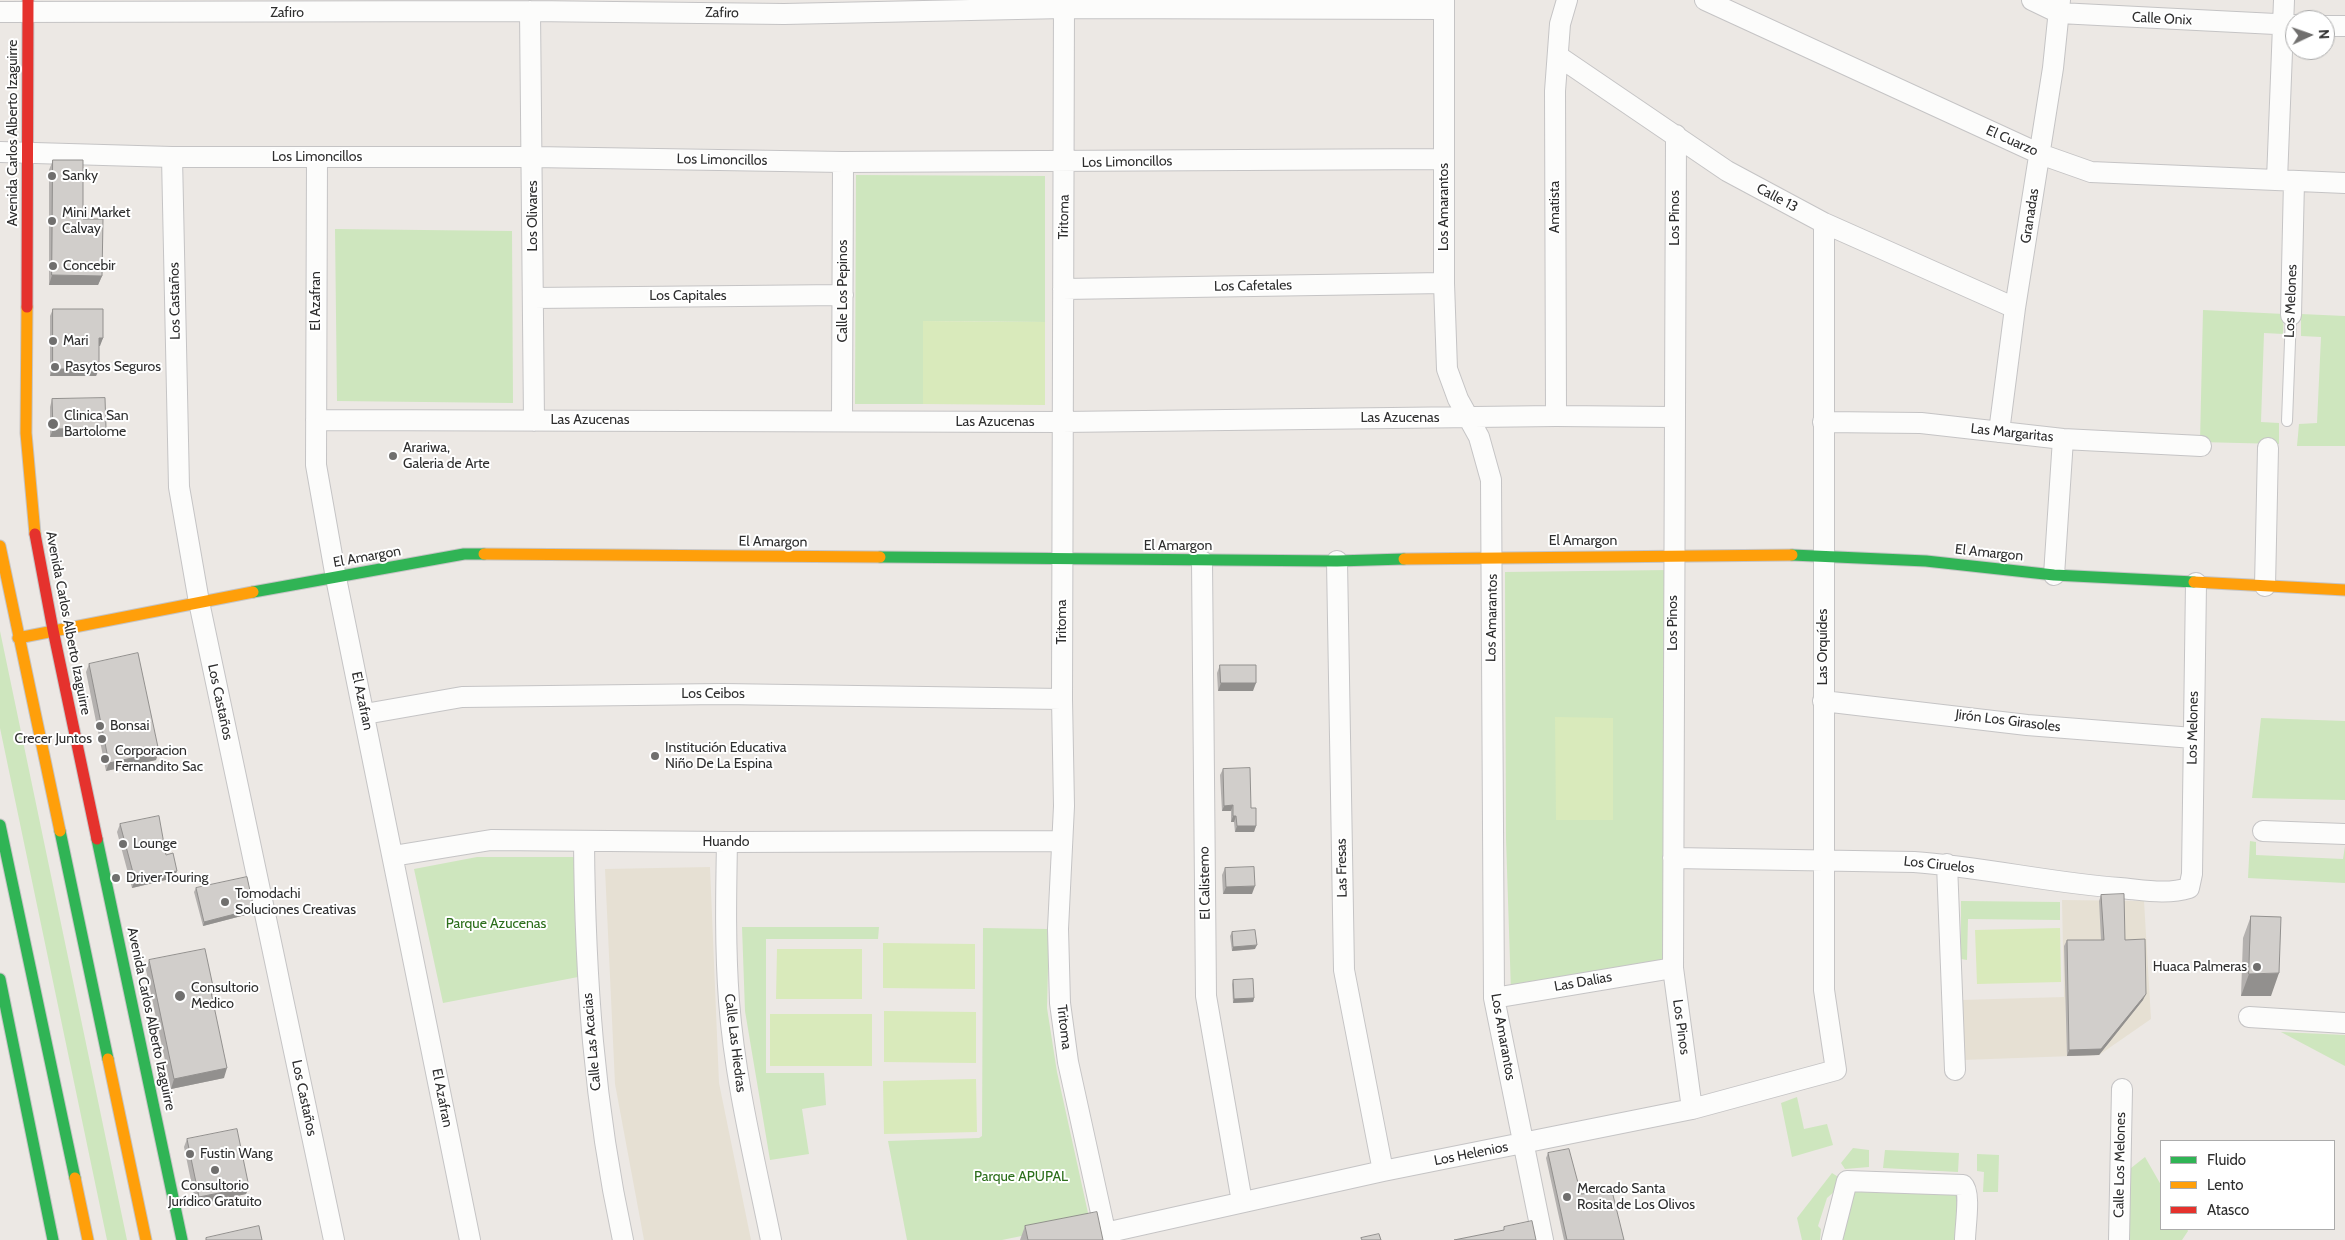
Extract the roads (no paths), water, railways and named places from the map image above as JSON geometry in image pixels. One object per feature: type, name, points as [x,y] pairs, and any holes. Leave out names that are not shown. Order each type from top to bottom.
[{"type":"street","name":"Amatista","points":[[1556,416],[1555,91],[1560,24],[1567,0]]},
{"type":"street","name":"El Cuarzo","points":[[1705,0],[2040,154],[2091,172],[2345,183]]},
{"type":"street","name":"Calle Onix","points":[[2032,0],[2059,7],[2285,25]]},
{"type":"street","name":"Zafiro","points":[[0,12],[28,6],[530,11],[1064,4],[1444,5]]},
{"type":"street","name":"Tritoma","points":[[1064,4],[1062,422],[1064,806],[1058,930],[1060,1003],[1068,1062],[1106,1236]]},
{"type":"street","name":"Los Amarantos","points":[[1444,5],[1444,283],[1447,369],[1458,399],[1479,438],[1489,468],[1492,557],[1491,703],[1494,998],[1543,1240]]},
{"type":"street","name":"Avenida Carlos Alberto Izaguirre","points":[[28,6],[26,433],[30,496],[53,630],[182,1240]]},
{"type":"street","name":"Granadas","points":[[2000,432],[2015,308],[2040,154],[2059,7]]},
{"type":"street","name":"Los Olivares","points":[[530,11],[533,157],[534,421]]},
{"type":"street","name":"Calle 13","points":[[1558,56],[1727,171],[1824,223],[2015,308]]},
{"type":"street","name":"Los Melones","points":[[2288,60],[2285,181],[2291,315]]},
{"type":"street","name":"Los Pinos","points":[[1676,135],[1673,417],[1673,968],[1692,1109]]},
{"type":"street","name":"Los Limoncillos","points":[[0,152],[172,157],[533,157],[843,162],[1444,159]]},
{"type":"street","name":"Los Castaños","points":[[172,157],[179,487],[199,602],[334,1240]]},
{"type":"street","name":"El Azafran","points":[[317,157],[316,464],[336,578],[394,856],[470,1240]]},
{"type":"street","name":"Calle Los Pepinos","points":[[842,421],[843,162]]},
{"type":"street","name":"Las Orquídes","points":[[1824,223],[1822,859],[1824,990],[1836,1070]]},
{"type":"street","name":"Los Cafetales","points":[[1063,289],[1444,283]]},
{"type":"street","name":"Los Capitales","points":[[533,298],[843,295]]},
{"type":"street","name":"Las Azucenas","points":[[316,420],[1062,422],[1556,416],[1673,417]]},
{"type":"street","name":"Las Margaritas","points":[[1824,422],[1922,423],[2063,439],[2201,446]]},
{"type":"street","points":[[2054,575],[2063,439]]},
{"type":"street","points":[[2265,586],[2268,448]]},
{"type":"street","points":[[0,546],[146,1240]]},
{"type":"street","name":"El Amargon","points":[[18,638],[199,602],[464,554],[1202,561],[1823,555],[1926,561],[2054,575],[2345,590]]},
{"type":"street","name":"El Calistemo","points":[[1202,561],[1206,996],[1242,1202]]},
{"type":"street","name":"Las Fresas","points":[[1338,561],[1344,970],[1383,1171]]},
{"type":"street","name":"Los Melones","points":[[2192,874],[2196,583]]},
{"type":"street","name":"Los Ceibos","points":[[365,714],[462,697],[722,694],[1062,699]]},
{"type":"street","name":"Jirón Los Girasoles","points":[[1823,701],[2027,725],[2193,738]]},
{"type":"street","points":[[0,825],[88,1240]]},
{"type":"street","points":[[2262,831],[2345,834]]},
{"type":"street","name":"Huando","points":[[394,856],[490,840],[727,842],[1061,841]]},
{"type":"street","name":"Calle Las Acacias","points":[[584,841],[587,988],[597,1094],[623,1240]]},
{"type":"street","name":"Calle Las Hiedras","points":[[727,842],[726,926],[729,1002],[738,1074],[771,1240]]},
{"type":"street","name":"Los Ciruelos","points":[[1673,858],[1822,859],[1948,864],[2078,885],[2168,892],[2189,888],[2192,874]]},
{"type":"street","points":[[1948,864],[1955,1070]]},
{"type":"street","name":"Las Dalias","points":[[1494,998],[1673,968]]},
{"type":"street","points":[[0,979],[53,1240]]},
{"type":"street","points":[[2249,1017],[2345,1023]]},
{"type":"street","name":"Los Helenios","points":[[1106,1236],[1242,1202],[1383,1171],[1692,1109],[1836,1070]]},
{"type":"street","name":"Calle Los Melones","points":[[2119,1240],[2122,1089]]},
{"type":"street","points":[[1832,1240],[1847,1181],[1963,1185],[1966,1190],[1967,1199],[1965,1240]]},
{"type":"lane","name":"Los Melones","points":[[2287,421],[2291,315]]},
{"type":"place","name":"Sanky","points":[[52,176]]},
{"type":"place","name":"Mini Market Calvay","points":[[52,221]]},
{"type":"place","name":"Concebir","points":[[53,266]]},
{"type":"place","name":"Mari","points":[[53,341]]},
{"type":"place","name":"Pasytos Seguros","points":[[55,367]]},
{"type":"place","name":"Clinica San Bartolome","points":[[53,424]]},
{"type":"place","name":"Arariwa, Galeria de Arte","points":[[393,456]]},
{"type":"place","name":"Bonsai","points":[[100,726]]},
{"type":"place","name":"Crecer Juntos","points":[[102,739]]},
{"type":"place","name":"Institución Educativa Niño De La Espina","points":[[655,756]]},
{"type":"place","name":"Corporacion Fernandito Sac","points":[[105,759]]},
{"type":"place","name":"Lounge","points":[[123,844]]},
{"type":"place","name":"Driver Touring","points":[[116,878]]},
{"type":"place","name":"Tomodachi Soluciones Creativas","points":[[225,902]]},
{"type":"place","name":"Huaca Palmeras","points":[[2257,967]]},
{"type":"place","name":"Consultorio Medico","points":[[180,996]]},
{"type":"place","name":"Fustin Wang","points":[[190,1154]]},
{"type":"place","name":"Consultorio Jurídico Gratuito","points":[[215,1170]]},
{"type":"place","name":"Mercado Santa Rosita de Los Olivos","points":[[1567,1197]]},
{"type":"park label","name":"Parque Azucenas","points":[[496,924]]},
{"type":"park label","name":"Parque APUPAL","points":[[1021,1177]]}]
